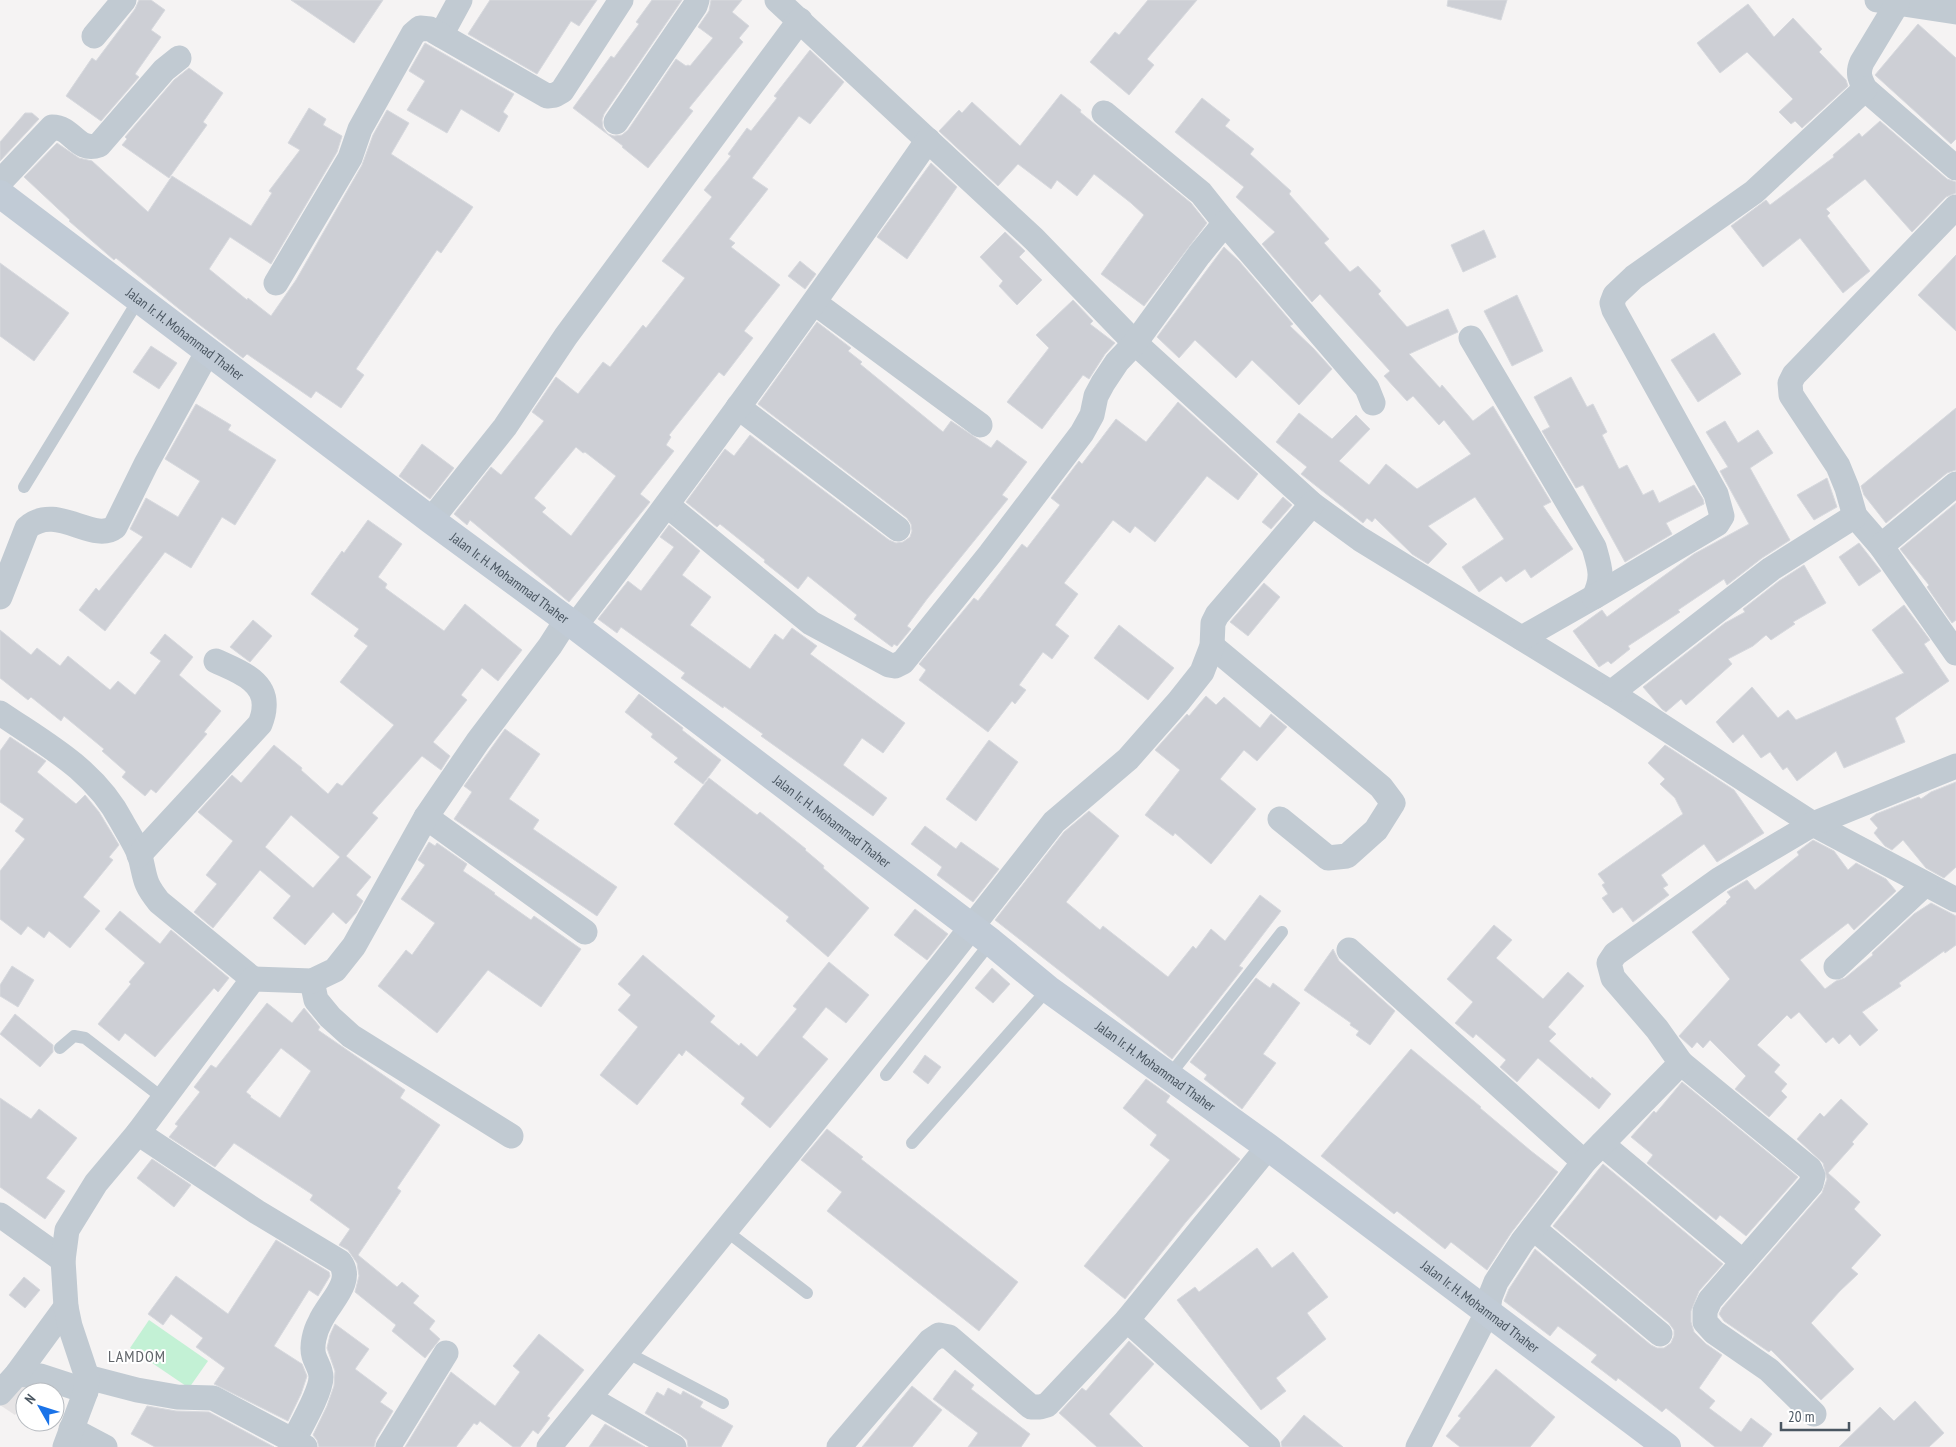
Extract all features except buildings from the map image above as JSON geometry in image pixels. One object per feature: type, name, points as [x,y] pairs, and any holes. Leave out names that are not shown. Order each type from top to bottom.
[{"type":"main road","name":"Jalan Ir. H. Mohammad Thaher","points":[[0,194],[431,520],[571,623],[981,935],[1048,989],[1268,1147],[1667,1447]]},
{"type":"street","points":[[94,36],[124,0]]},
{"type":"street","points":[[441,35],[460,0]]},
{"type":"street","points":[[276,283],[350,158],[360,129],[413,34],[420,28],[430,29],[547,96],[562,91],[621,0]]},
{"type":"street","points":[[616,122],[695,6],[697,0]]},
{"type":"street","points":[[777,0],[1034,239],[1135,343],[1312,504],[1360,539],[1611,693],[1813,824],[1956,900]]},
{"type":"street","points":[[1956,12],[1887,2],[1859,70],[1860,79],[1865,89],[1956,168]]},
{"type":"street","points":[[431,520],[505,427],[566,336],[800,20]]},
{"type":"street","points":[[0,182],[52,127],[63,129],[85,147],[98,145],[164,70],[179,58]]},
{"type":"street","points":[[1522,638],[1717,524],[1722,516],[1716,494],[1614,310],[1612,303],[1615,295],[1634,277],[1754,192],[1865,89]]},
{"type":"street","points":[[1104,113],[1201,193],[1368,388],[1373,404]]},
{"type":"street","points":[[0,713],[77,766],[94,781],[109,799],[139,855],[144,881],[159,902],[253,979],[312,981],[335,970],[354,946],[426,817],[478,741],[550,646],[667,505],[815,303],[928,140]]},
{"type":"street","points":[[1955,651],[1881,546],[1855,516],[1838,466],[1791,395],[1790,383],[1794,375],[1956,206]]},
{"type":"street","points":[[667,505],[812,623],[888,665],[894,666],[903,662],[990,554],[1082,432],[1092,415],[1096,396],[1117,362],[1135,343],[1199,255],[1225,223]]},
{"type":"street","points":[[815,303],[980,425]]},
{"type":"street","points":[[1470,338],[1594,547],[1601,570],[1601,579],[1594,597]]},
{"type":"street","points":[[0,597],[28,528],[35,521],[46,518],[105,532],[115,527],[146,464],[208,351]]},
{"type":"street","points":[[738,407],[898,529]]},
{"type":"street","points":[[1881,546],[1956,484]]},
{"type":"street","points":[[548,1447],[725,1230],[981,935],[1054,822],[1128,758],[1179,701],[1202,672],[1212,646],[1212,631],[1217,615],[1312,504]]},
{"type":"street","points":[[1611,693],[1771,569],[1855,516]]},
{"type":"street","points":[[1212,646],[1382,787],[1393,804],[1376,830],[1347,856],[1328,858],[1280,819]]},
{"type":"street","points":[[139,855],[260,724],[265,707],[261,693],[250,677],[216,661]]},
{"type":"street","points":[[1814,1414],[1769,1370],[1714,1332],[1705,1322],[1704,1311],[1710,1300],[1800,1199],[1811,1184],[1813,1176],[1810,1169],[1681,1063],[1657,1029],[1613,978],[1609,963],[1615,954],[1720,879],[1813,824],[1956,766]]},
{"type":"street","points":[[426,817],[585,932]]},
{"type":"street","points":[[1836,967],[1925,884]]},
{"type":"street","points":[[1349,950],[1584,1162]]},
{"type":"street","points":[[105,1447],[68,1438],[87,1384],[66,1307],[63,1260],[67,1230],[96,1183],[138,1133],[253,979]]},
{"type":"street","points":[[312,981],[316,1000],[330,1018],[351,1036],[511,1136]]},
{"type":"street","points":[[1418,1447],[1488,1311],[1490,1297],[1496,1282],[1533,1228],[1584,1162],[1681,1063]]},
{"type":"street","points":[[17,1374],[177,1397],[213,1398],[299,1444],[321,1378],[320,1369],[314,1354],[314,1341],[320,1322],[346,1278],[345,1269],[340,1262],[257,1212],[138,1133]]},
{"type":"street","points":[[1602,1144],[1743,1262]]},
{"type":"street","points":[[839,1447],[930,1341],[939,1335],[949,1337],[1030,1407],[1047,1405],[1127,1320],[1268,1147]]},
{"type":"street","points":[[0,1215],[63,1260]]},
{"type":"street","points":[[1533,1228],[1660,1334]]},
{"type":"street","points":[[0,1393],[17,1374],[66,1307]]},
{"type":"street","points":[[1127,1320],[1268,1447]]},
{"type":"street","points":[[388,1447],[446,1353]]},
{"type":"street","points":[[589,1398],[674,1447]]},
{"type":"lane","points":[[24,487],[139,299]]},
{"type":"lane","points":[[1169,1076],[1282,932]]},
{"type":"lane","points":[[886,1075],[981,935]]},
{"type":"lane","points":[[912,1143],[1048,989]]},
{"type":"lane","points":[[60,1048],[74,1036],[85,1038],[164,1099]]},
{"type":"lane","points":[[725,1230],[807,1293]]},
{"type":"lane","points":[[626,1352],[723,1403]]},
{"type":"shaded area","points":[[17,1375],[27,1382],[15,1382],[15,1415],[0,1405]]},
{"type":"green space","points":[[149,1320],[208,1361],[189,1388],[130,1348]]},
{"type":"district","name":"LAMDOM","points":[[137,1356]]}]
